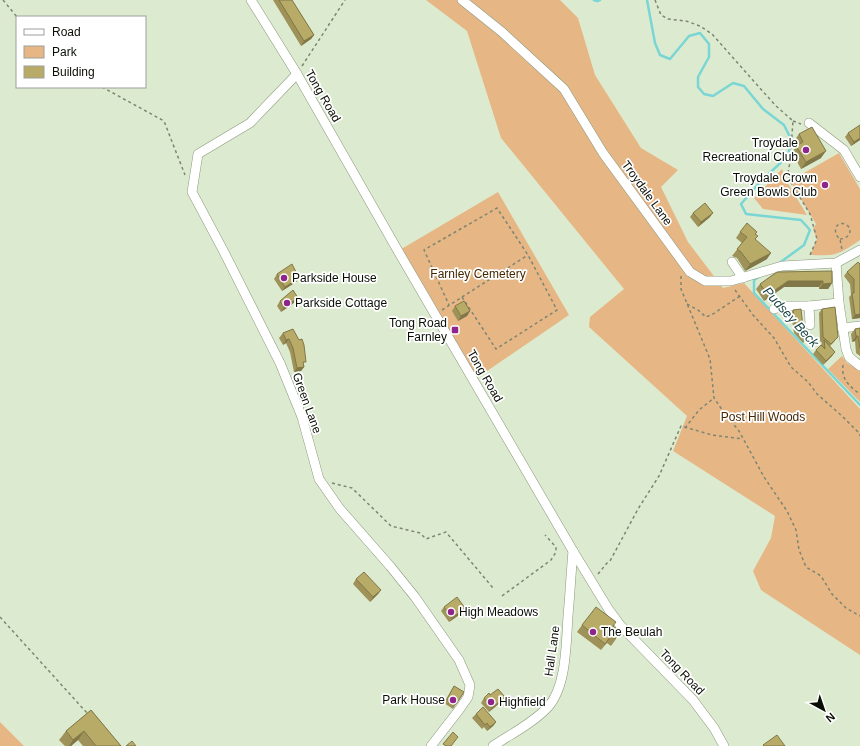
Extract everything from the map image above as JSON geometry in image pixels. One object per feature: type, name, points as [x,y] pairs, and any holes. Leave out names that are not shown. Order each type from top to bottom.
[{"type":"street","name":"Tong Road","points":[[251,0],[297,74],[591,581],[620,625],[693,700],[714,728],[724,746]]},
{"type":"street","name":"Troydale Lane","points":[[462,0],[502,32],[564,88],[603,153],[690,272],[705,281],[731,281],[782,266],[806,266],[836,263],[860,250]]},
{"type":"street","name":"Green Lane","points":[[297,74],[250,123],[198,154],[192,192],[280,363],[302,418],[319,479],[340,509],[415,597],[459,660],[470,685],[468,697],[431,746]]},
{"type":"street","points":[[810,123],[844,150],[860,177]]},
{"type":"street","points":[[852,163],[860,158]]},
{"type":"street","points":[[732,262],[746,277]]},
{"type":"street","points":[[836,263],[839,303],[846,349],[849,357],[860,366]]},
{"type":"street","points":[[774,309],[784,306],[809,306],[839,303]]},
{"type":"street","points":[[809,306],[810,325]]},
{"type":"street","points":[[842,328],[860,326]]},
{"type":"street","name":"Hall Lane","points":[[493,746],[534,719],[548,706],[556,693],[562,675],[565,653],[573,552]]},
{"type":"path","points":[[3,0],[16,16]]},
{"type":"path","points":[[297,74],[345,0]]},
{"type":"path","points":[[655,0],[661,15],[668,19],[700,26],[712,34],[775,105],[793,120],[788,173],[790,181],[810,214],[817,239],[806,266]]},
{"type":"path","points":[[104,88],[164,121],[186,178]]},
{"type":"path","points":[[449,305],[424,250],[497,208],[528,255],[557,310],[496,349],[462,297]]},
{"type":"path","points":[[840,224],[845,224],[849,227],[850,232],[845,239],[840,239],[836,236],[836,227],[840,224]]},
{"type":"path","points":[[435,314],[528,255]]},
{"type":"path","points":[[734,287],[753,314],[774,338],[791,367],[808,382],[817,394],[842,416],[859,433],[860,436]]},
{"type":"path","points":[[681,289],[710,358],[714,398],[739,430],[764,477],[787,511],[796,530],[799,550],[806,567],[821,576],[832,594],[846,608],[860,616]]},
{"type":"path","points":[[687,304],[698,310],[706,317],[740,296]]},
{"type":"path","points":[[849,357],[844,361],[842,372],[848,385],[860,394]]},
{"type":"path","points":[[685,428],[699,410],[714,398]]},
{"type":"path","points":[[591,581],[610,561],[638,509],[660,476],[681,426],[712,435],[743,439]]},
{"type":"path","points":[[319,479],[352,488],[391,526],[420,533],[426,539],[446,532],[493,588]]},
{"type":"path","points":[[502,596],[551,560],[556,552],[556,547],[545,535]]},
{"type":"path","points":[[0,617],[89,715]]},
{"type":"green space","name":"Post Hill Woods","points":[[426,0],[560,0],[578,18],[595,75],[641,148],[678,170],[661,187],[688,242],[723,288],[744,283],[860,409],[860,655],[761,590],[753,571],[771,538],[775,516],[673,451],[687,416],[589,327],[590,317],[624,289],[501,138],[467,31]]},
{"type":"green space","name":"Troydale Crown Green Bowls Club","points":[[839,153],[860,189],[860,240],[837,254],[810,255],[817,239],[813,229],[816,224],[790,181]]},
{"type":"green space","points":[[782,169],[787,182],[807,215],[763,209],[754,198]]},
{"type":"green space","name":"Farnley Cemetery","points":[[498,192],[569,315],[474,380],[398,251]]},
{"type":"green space","points":[[842,356],[846,362],[860,371],[860,402],[828,369]]},
{"type":"green space","points":[[0,722],[24,746],[0,746]]},
{"type":"building","points":[[279,0],[292,0],[314,35],[304,41]]},
{"type":"building","points":[[860,125],[860,138],[854,142],[848,133]]},
{"type":"building","points":[[812,127],[826,151],[806,162],[796,146],[803,142],[799,134]]},
{"type":"building","points":[[705,203],[713,213],[701,222],[693,213]]},
{"type":"building","points":[[747,223],[757,232],[755,234],[758,236],[755,239],[771,253],[750,264],[737,249],[747,237],[740,232]]},
{"type":"building","points":[[858,262],[860,264],[860,314],[855,315],[852,293],[854,293],[854,279],[847,272]]},
{"type":"building","points":[[292,264],[299,278],[285,287],[277,274]]},
{"type":"building","points":[[832,271],[832,283],[823,284],[823,281],[788,281],[768,295],[760,284],[777,272]]},
{"type":"building","points":[[293,290],[298,298],[284,307],[280,301]]},
{"type":"building","points":[[464,301],[470,311],[461,316],[455,306]]},
{"type":"building","points":[[835,307],[838,337],[831,344],[823,337],[822,309]]},
{"type":"building","points":[[801,309],[803,327],[810,335],[805,340],[796,330],[793,310]]},
{"type":"building","points":[[860,328],[860,348],[855,329]]},
{"type":"building","points":[[293,329],[299,340],[302,339],[304,345],[306,362],[303,362],[304,367],[297,368],[293,348],[289,339],[286,340],[283,333]]},
{"type":"building","points":[[824,340],[835,352],[826,361],[816,350],[821,345],[825,349]]},
{"type":"building","points":[[364,572],[381,590],[373,597],[356,579]]},
{"type":"building","points":[[457,597],[465,608],[452,618],[444,607]]},
{"type":"building","points":[[596,607],[616,622],[613,626],[621,632],[615,639],[611,636],[605,644],[582,625]]},
{"type":"building","name":"Park House","points":[[454,686],[464,692],[456,704],[447,699]]},
{"type":"building","name":"Highfield","points":[[498,689],[505,697],[492,708],[484,698],[489,693],[490,695]]},
{"type":"building","points":[[483,707],[496,722],[490,727],[487,723],[485,725],[476,714]]},
{"type":"building","points":[[91,710],[121,746],[96,746],[84,731],[73,740],[66,731]]},
{"type":"building","points":[[453,732],[458,737],[451,746],[446,746],[443,744]]},
{"type":"building","points":[[777,735],[785,746],[763,745]]},
{"type":"building","points":[[132,741],[136,746],[126,746]]},
{"type":"waterway","name":"Pudsey Beck","points":[[594,0],[600,0]]},
{"type":"waterway","name":"Pudsey Beck","points":[[647,0],[655,43],[660,55],[670,59],[689,36],[700,33],[709,44],[709,57],[698,77],[698,87],[704,94],[713,96],[733,83],[744,86],[763,109],[784,125],[791,139],[788,156],[761,181],[741,204],[746,214],[801,220],[810,230],[804,245],[778,264]]},
{"type":"waterway","name":"Pudsey Beck","points":[[759,277],[754,280],[754,293],[860,405]]},
{"type":"place","name":"Troydale Recreational Club","points":[[806,150]]},
{"type":"place","name":"Troydale Crown Green Bowls Club","points":[[825,185]]},
{"type":"place","name":"Parkside House","points":[[284,278]]},
{"type":"place","name":"Parkside Cottage","points":[[287,303]]},
{"type":"place","name":"Tong Road Farnley","points":[[455,330]]},
{"type":"place","name":"High Meadows","points":[[451,612]]},
{"type":"place","name":"The Beulah","points":[[593,632]]},
{"type":"place","name":"Park House","points":[[453,700]]},
{"type":"place","name":"Highfield","points":[[491,702]]}]
